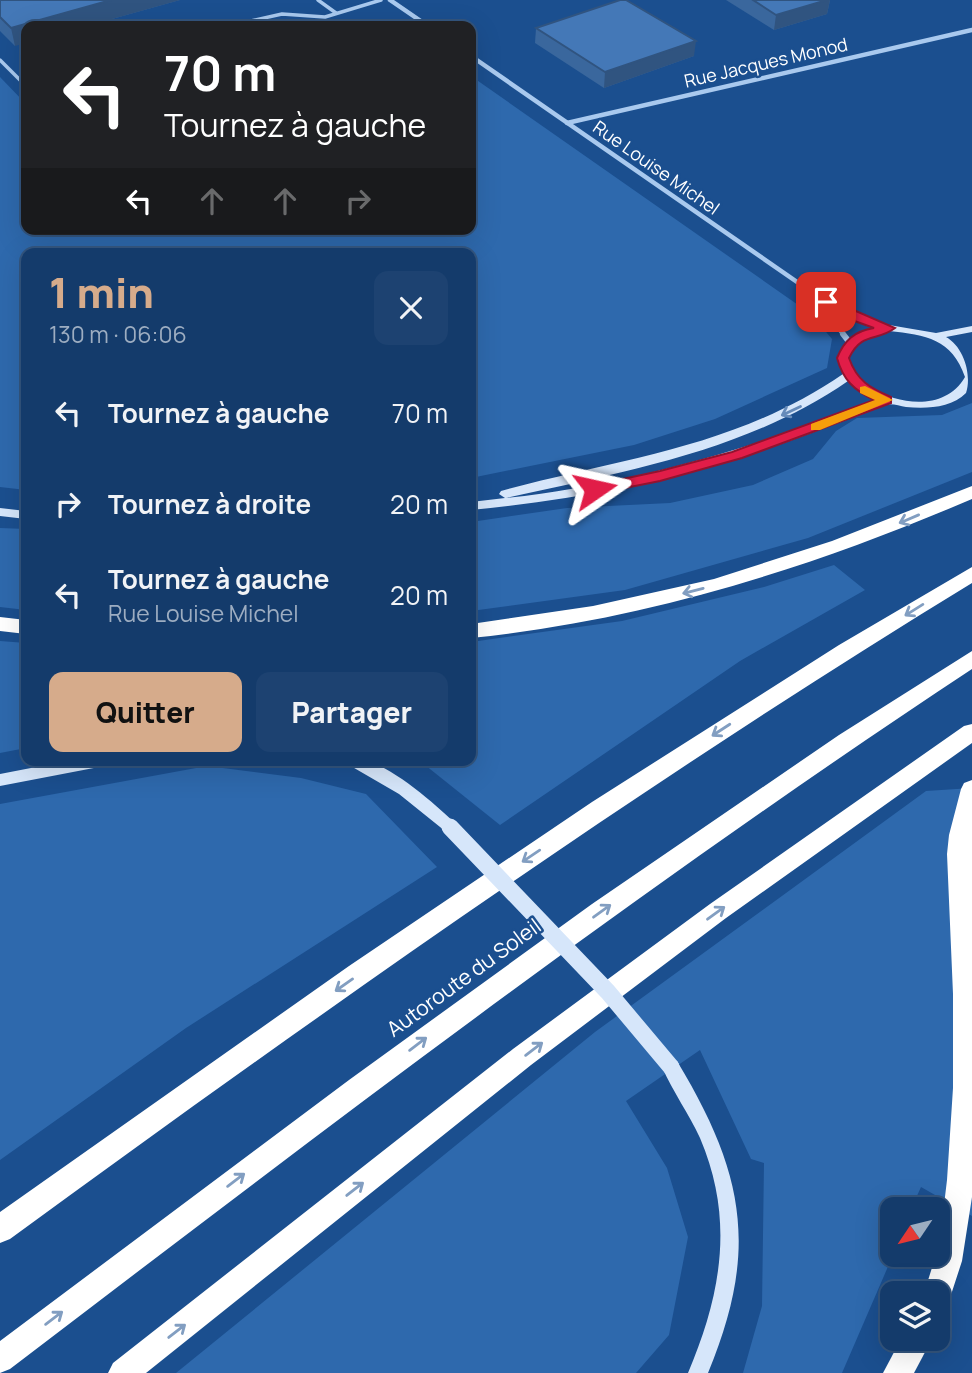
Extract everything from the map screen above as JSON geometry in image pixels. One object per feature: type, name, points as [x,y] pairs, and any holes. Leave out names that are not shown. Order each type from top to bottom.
[{"type":"highway","points":[[476,630],[593,613],[742,578],[832,549],[972,492]]},
{"type":"highway","points":[[0,1229],[384,957],[598,811],[755,707],[972,575]]},
{"type":"highway","points":[[0,624],[21,626]]},
{"type":"highway","name":"Autoroute du Soleil","points":[[0,1359],[446,1023],[744,810],[972,659]]},
{"type":"highway","points":[[124,1373],[533,1049],[729,903],[972,732]]},
{"type":"highway","points":[[941,1281],[965,1181],[970,1120],[970,1046],[959,854],[960,835],[972,789]]},
{"type":"highway","points":[[898,1373],[910,1351]]},
{"type":"main road","points":[[889,328],[936,336],[969,359],[971,377],[961,392],[942,402],[915,405],[886,400],[864,390],[848,376],[843,358],[850,343],[867,332],[889,328]]},
{"type":"main road","points":[[936,336],[972,329]]},
{"type":"main road","points":[[476,503],[681,451],[747,429],[825,395],[848,376]]},
{"type":"main road","points":[[476,504],[573,494],[660,476],[737,455],[886,400]]},
{"type":"main road","points":[[0,512],[21,514]]},
{"type":"main road","points":[[0,780],[73,766]]},
{"type":"main road","points":[[364,766],[414,796],[450,827],[608,992],[671,1067],[707,1130],[717,1157],[729,1210],[731,1259],[720,1322],[698,1373]]},
{"type":"street","points":[[390,0],[421,21]]},
{"type":"street","name":"Rue Jacques Monod","points":[[567,123],[972,30]]},
{"type":"street","name":"Rue Louise Michel","points":[[476,59],[826,302],[854,317],[889,328]]},
{"type":"street","name":"Rue Louise Michel","points":[[826,302],[832,320],[850,343]]},
{"type":"lane","points":[[318,0],[336,13]]},
{"type":"lane","points":[[250,21],[282,14],[325,17],[381,0]]},
{"type":"lane","points":[[325,17],[325,21]]},
{"type":"lane","points":[[0,60],[21,81]]},
{"type":"shaded area","points":[[0,77],[21,99],[21,235],[476,235],[476,80],[811,314],[832,339],[827,368],[715,419],[634,445],[476,477],[476,248],[21,248],[21,489],[0,487]]},
{"type":"shaded area","points":[[972,403],[972,472],[808,538],[625,590],[476,610],[476,521],[567,508],[670,503],[753,485],[813,459],[836,431],[857,418],[942,415]]},
{"type":"shaded area","points":[[0,528],[21,529],[21,609],[0,607]]},
{"type":"shaded area","points":[[834,565],[865,590],[740,661],[500,825],[426,766],[476,766],[476,641],[622,621],[764,587]]},
{"type":"shaded area","points":[[0,641],[21,643],[21,749],[0,753]]},
{"type":"shaded area","points":[[207,766],[301,778],[366,794],[437,867],[186,1028],[0,1160],[0,804]]},
{"type":"shaded area","points":[[972,788],[972,1216],[950,1203],[950,1197],[939,1197],[921,1187],[916,1197],[880,1197],[880,1267],[888,1267],[842,1373],[743,1373],[762,1306],[764,1163],[751,1159],[700,1050],[626,1101],[667,1168],[688,1237],[669,1335],[636,1373],[176,1373],[595,1032],[926,791]]},
{"type":"building","points":[[0,0],[111,0],[36,21],[21,21],[21,25],[11,28],[0,17]]},
{"type":"building","points":[[626,0],[696,41],[605,72],[536,28]]},
{"type":"building","points":[[753,0],[827,0],[776,15]]},
{"type":"slow traffic","points":[[816,427],[886,400],[865,390]]},
{"type":"route","points":[[595,489],[660,476],[737,455],[886,400],[864,390],[848,376],[843,358],[850,343],[867,332],[889,328],[854,317],[826,302]]}]
